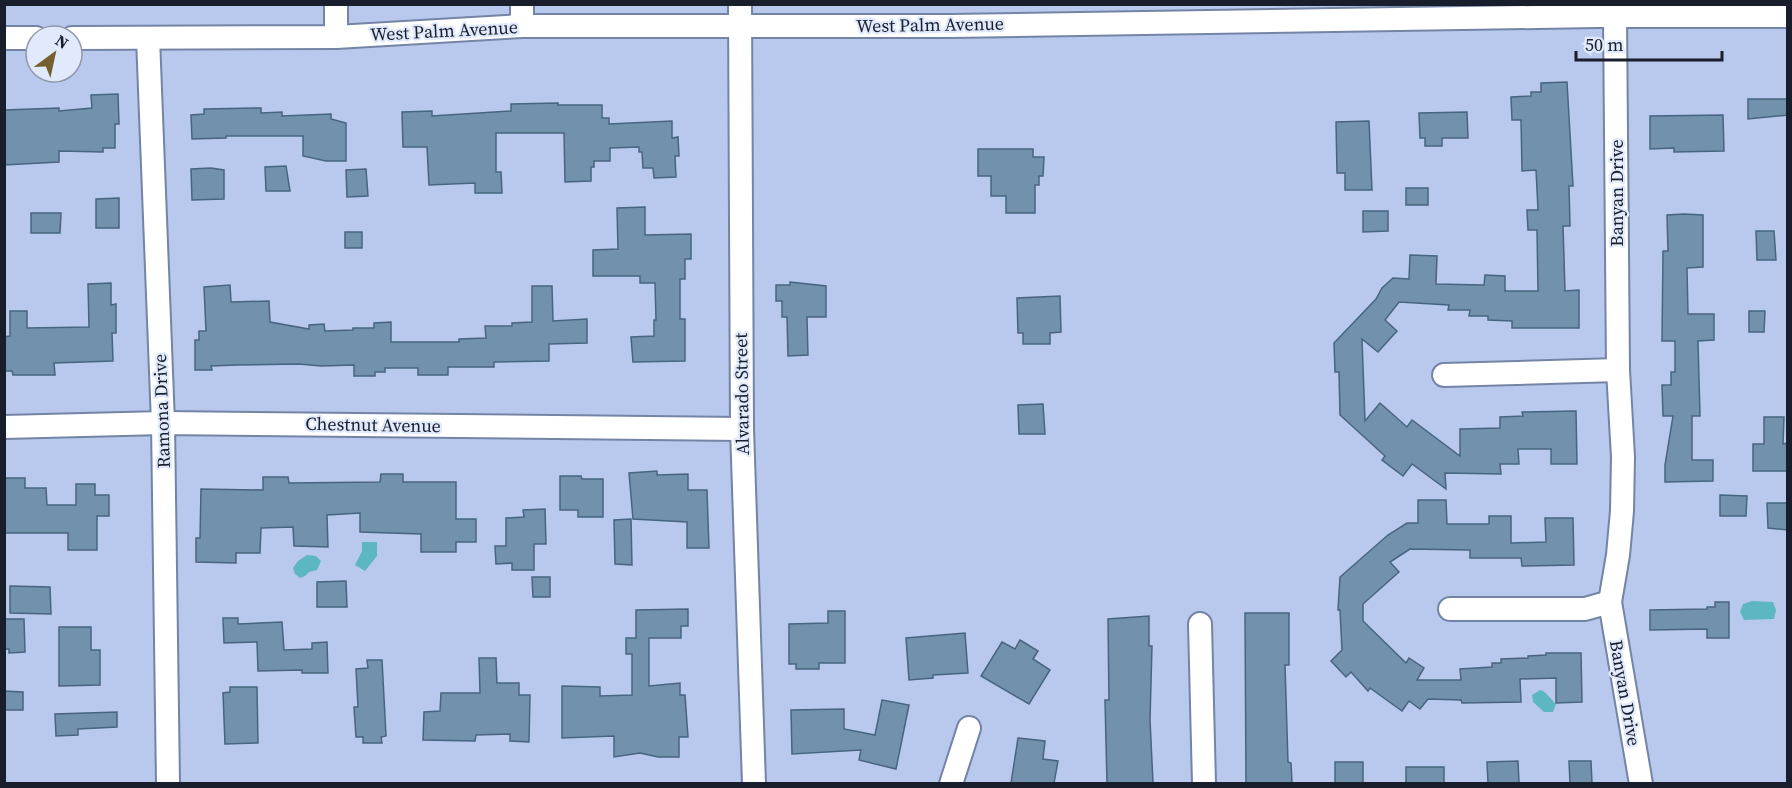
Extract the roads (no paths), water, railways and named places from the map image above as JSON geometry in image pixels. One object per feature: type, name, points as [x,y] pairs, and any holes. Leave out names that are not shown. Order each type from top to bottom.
[{"type":"street","points":[[336,4],[336,37]]},
{"type":"street","name":"West Palm Avenue","points":[[84,38],[336,37],[522,15],[740,15],[950,26],[1040,14],[1788,16]]},
{"type":"street","name":"Alvarado Street","points":[[740,15],[742,429],[754,783]]},
{"type":"street","name":"Banyan Drive","points":[[1615,16],[1618,370],[1623,457],[1622,511],[1610,602],[1641,783]]},
{"type":"street","points":[[4,38],[24,38]]},
{"type":"street","name":"Ramona Drive","points":[[148,38],[163,423],[168,783]]},
{"type":"street","points":[[1444,375],[1618,370]]},
{"type":"street","name":"Chestnut Avenue","points":[[4,427],[163,423],[742,429]]},
{"type":"street","points":[[1450,609],[1586,609],[1610,602]]},
{"type":"street","points":[[1200,624],[1204,783]]},
{"type":"street","points":[[951,783],[969,728]]}]
